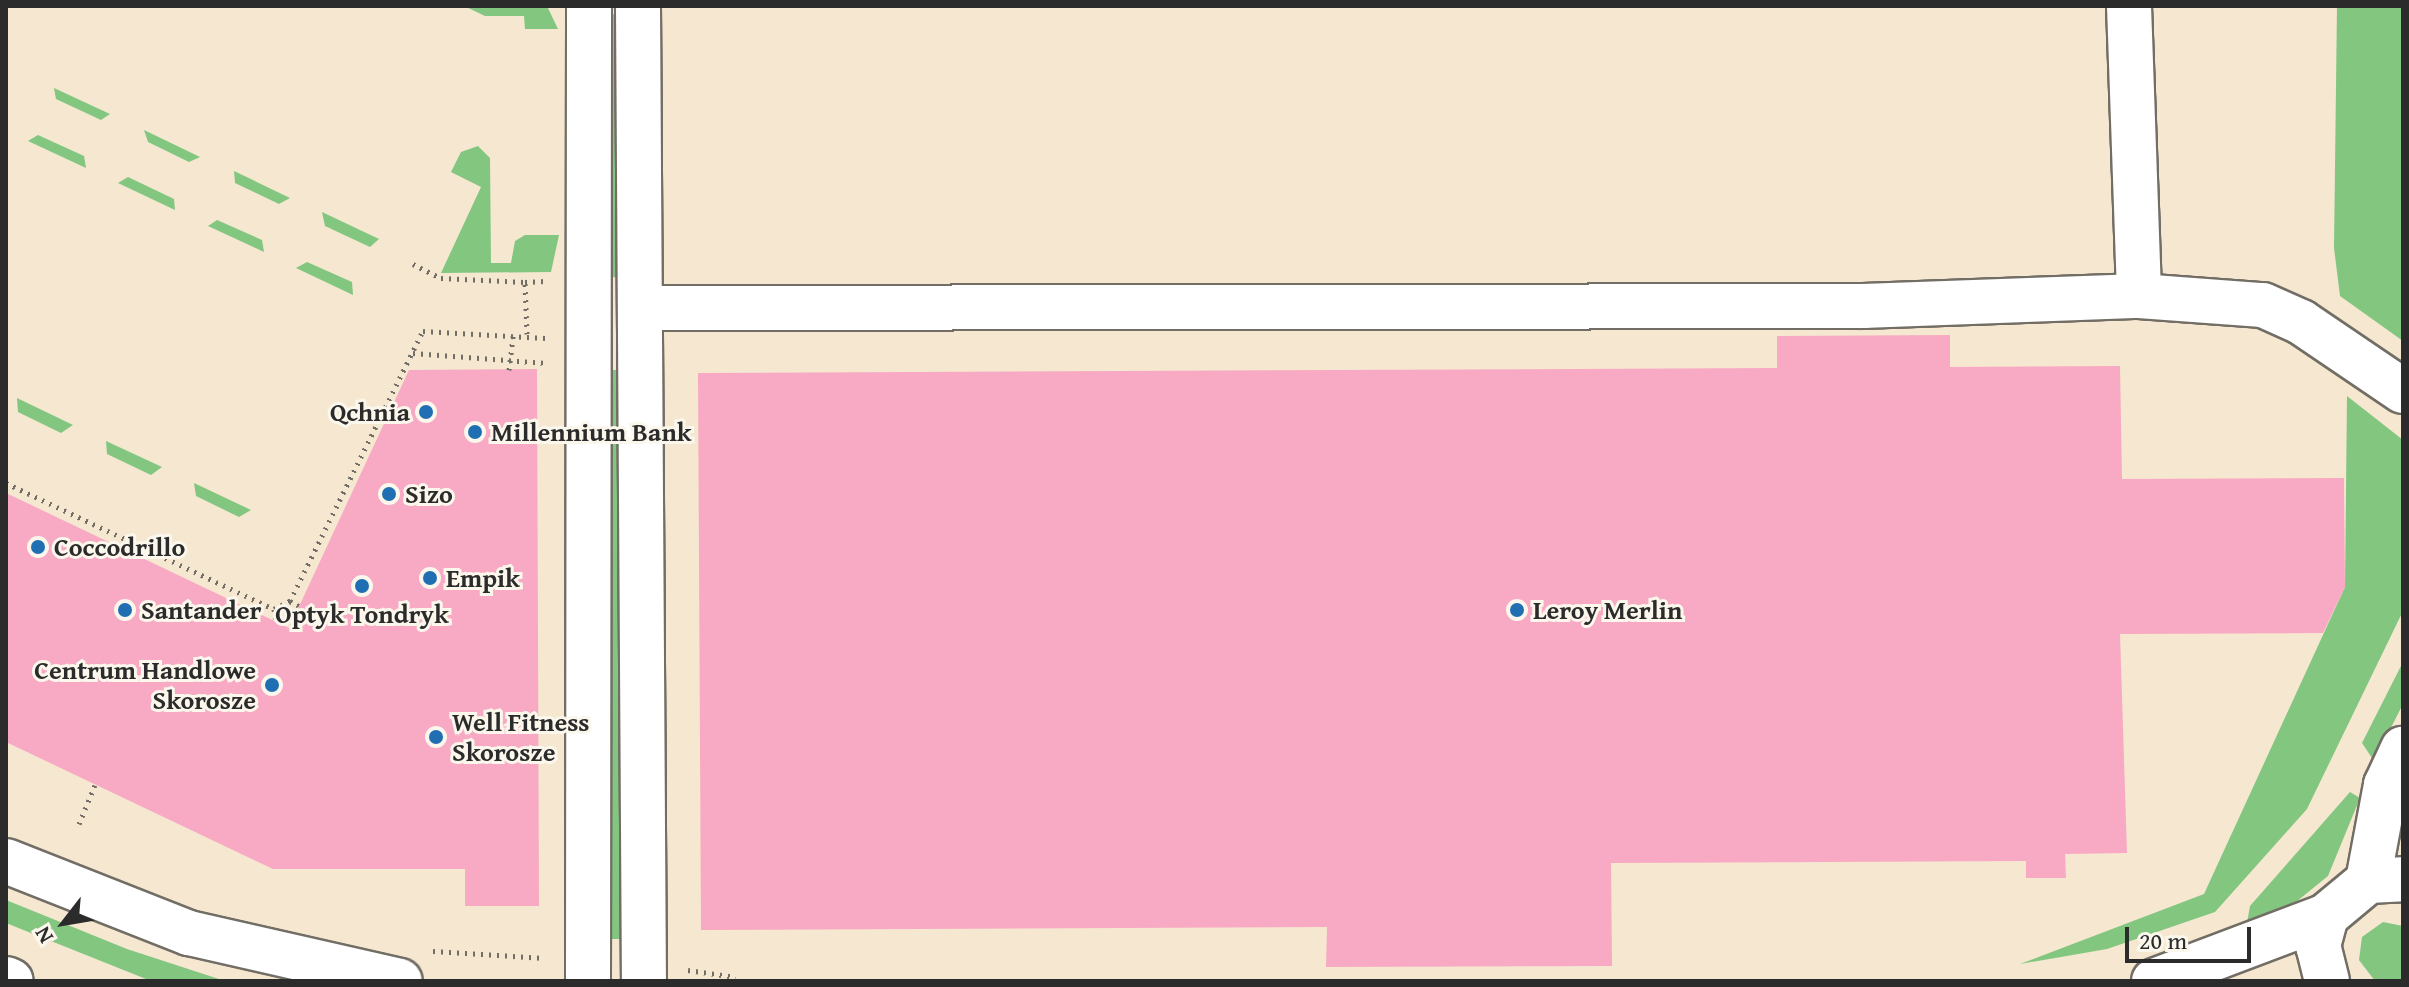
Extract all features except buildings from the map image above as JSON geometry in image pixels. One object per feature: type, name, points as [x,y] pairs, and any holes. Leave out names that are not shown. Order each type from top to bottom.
[{"type":"street","points":[[588,981],[589,6]]},
{"type":"street","points":[[638,6],[644,981]]},
{"type":"street","points":[[2129,6],[2139,296]]},
{"type":"street","points":[[640,308],[2062,305],[2139,296],[2263,305],[2301,322],[2403,391]]},
{"type":"street","points":[[2154,981],[2326,916],[2385,880],[2386,785],[2403,749]]},
{"type":"street","points":[[6,861],[189,933],[400,981]]},
{"type":"street","points":[[2314,980],[2326,916]]},
{"type":"path","points":[[413,264],[441,278],[525,282]]},
{"type":"path","points":[[274,609],[290,601],[423,331],[513,335],[557,346]]},
{"type":"path","points":[[508,366],[513,335]]},
{"type":"path","points":[[413,353],[508,366],[538,364]]},
{"type":"path","points":[[462,361],[464,370]]},
{"type":"path","points":[[364,447],[371,452]]},
{"type":"path","points":[[351,474],[359,478]]},
{"type":"path","points":[[6,483],[274,609]]},
{"type":"path","points":[[20,500],[24,491]]},
{"type":"path","points":[[54,516],[58,506]]},
{"type":"path","points":[[99,537],[104,528]]},
{"type":"path","points":[[323,529],[333,533]]},
{"type":"path","points":[[138,556],[142,546]]},
{"type":"path","points":[[195,583],[199,574]]},
{"type":"path","points":[[290,601],[299,606]]},
{"type":"path","points":[[254,611],[259,602]]},
{"type":"path","points":[[274,609],[276,621]]},
{"type":"path","points":[[79,824],[95,785]]},
{"type":"green space","points":[[464,6],[547,6],[558,29],[525,29],[524,16],[485,16]]},
{"type":"green space","points":[[2337,6],[2403,6],[2403,341],[2340,296],[2334,248]]},
{"type":"green space","points":[[616,14],[620,276],[617,278],[610,276],[609,15]]},
{"type":"green space","points":[[54,88],[110,114],[101,120],[56,99]]},
{"type":"green space","points":[[144,130],[200,157],[189,162],[148,142]]},
{"type":"green space","points":[[38,135],[84,156],[86,168],[28,141]]},
{"type":"green space","points":[[478,146],[490,158],[491,263],[511,263],[515,241],[525,235],[559,235],[551,272],[441,273],[481,187],[451,172],[461,152]]},
{"type":"green space","points":[[234,171],[290,198],[279,204],[235,183]]},
{"type":"green space","points":[[128,177],[174,199],[175,210],[118,183]]},
{"type":"green space","points":[[322,212],[379,239],[370,247],[325,226]]},
{"type":"green space","points":[[217,220],[262,240],[264,252],[208,226]]},
{"type":"green space","points":[[307,262],[352,282],[353,295],[296,268]]},
{"type":"green space","points":[[609,370],[621,370],[625,939],[611,939]]},
{"type":"green space","points":[[2347,396],[2403,440],[2403,611],[2307,809],[2215,912],[2107,949],[2020,964],[2204,894],[2345,587]]},
{"type":"green space","points":[[17,398],[73,425],[61,433],[18,412]]},
{"type":"green space","points":[[106,441],[162,467],[151,475],[107,454]]},
{"type":"green space","points":[[194,483],[251,510],[239,517],[196,496]]},
{"type":"green space","points":[[2403,662],[2403,704],[2374,761],[2362,743]]},
{"type":"green space","points":[[2350,792],[2360,798],[2328,876],[2291,906],[2247,923],[2250,906]]},
{"type":"green space","points":[[6,900],[127,949],[225,981],[151,981],[6,923]]},
{"type":"green space","points":[[2383,922],[2403,926],[2403,980],[2375,981],[2359,960],[2362,937]]},
{"type":"place","name":"Qchnia","points":[[426,412]]},
{"type":"place","name":"Millennium Bank","points":[[475,432]]},
{"type":"place","name":"Sizo","points":[[389,494]]},
{"type":"place","name":"Coccodrillo","points":[[38,547]]},
{"type":"place","name":"Empik","points":[[430,578]]},
{"type":"place","name":"Optyk Tondryk","points":[[362,586]]},
{"type":"place","name":"Santander","points":[[125,610]]},
{"type":"place","name":"Leroy Merlin","points":[[1517,610]]},
{"type":"place","name":"Centrum Handlowe Skorosze","points":[[272,685]]},
{"type":"place","name":"Well Fitness Skorosze","points":[[436,737]]}]
